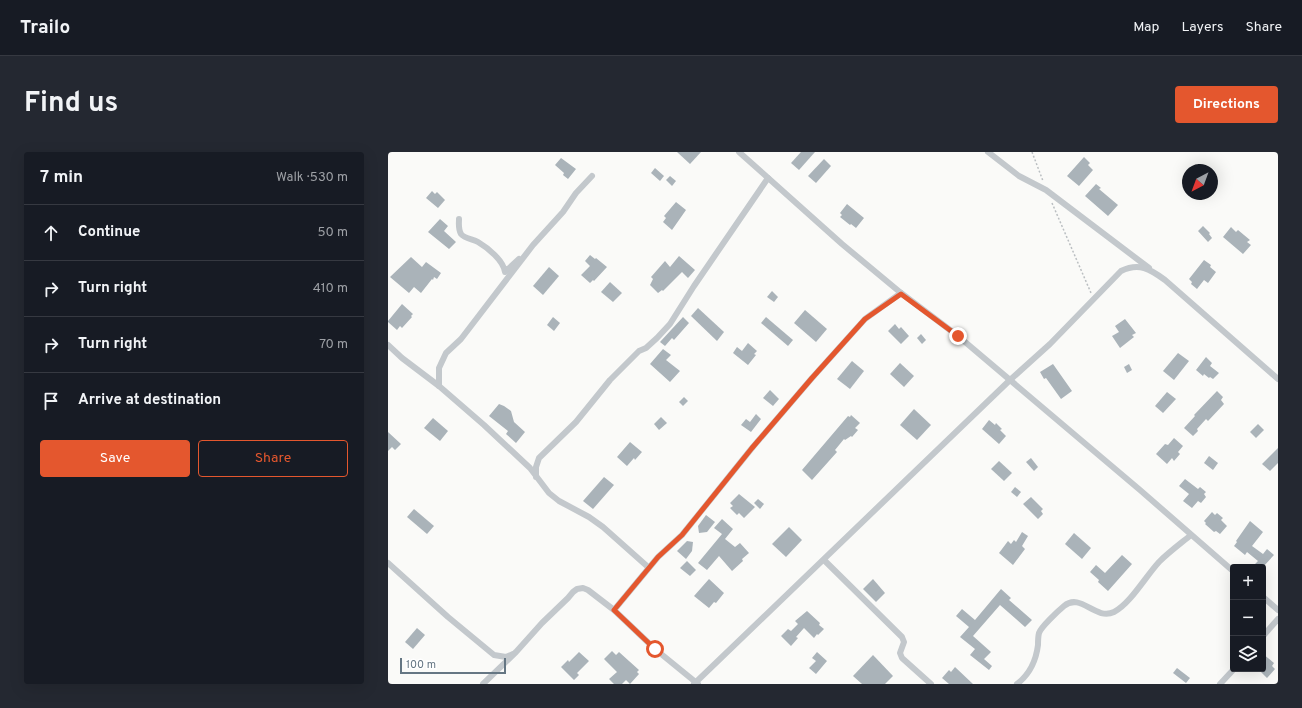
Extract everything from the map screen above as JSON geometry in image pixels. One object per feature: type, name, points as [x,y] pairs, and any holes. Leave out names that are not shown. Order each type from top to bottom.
[{"type":"street","points":[[739,152],[842,244],[901,294],[958,336],[1230,568]]},
{"type":"street","points":[[988,152],[1019,176],[1046,190],[1152,270],[1278,379]]},
{"type":"street","points":[[459,219],[458,227],[461,233],[465,237],[478,242],[490,251],[504,266],[505,272],[533,245],[563,212],[576,193],[592,176]]},
{"type":"street","points":[[536,477],[536,467],[539,458],[576,422],[604,386],[639,351],[646,348],[670,324],[694,286],[768,178]]},
{"type":"street","points":[[439,386],[439,368],[446,353],[461,339],[533,245]]},
{"type":"street","points":[[483,684],[577,589],[583,588],[588,590],[614,610],[655,649],[696,683],[1010,380],[1050,344],[1121,271],[1129,267],[1140,267],[1152,270]]},
{"type":"street","points":[[614,610],[648,567],[682,535],[782,413],[865,319],[901,294]]},
{"type":"street","points":[[388,345],[484,425],[530,468],[549,493],[559,501],[603,527],[648,567]]},
{"type":"street","points":[[1017,684],[1024,678],[1033,665],[1040,631],[1064,606],[1070,602],[1078,602],[1088,608],[1106,614],[1116,611],[1159,562],[1191,535]]},
{"type":"street","points":[[824,560],[902,637],[904,642],[900,653],[902,658],[931,684]]},
{"type":"street","points":[[388,563],[494,656],[506,657],[516,652]]},
{"type":"street","points":[[1266,600],[1278,610]]},
{"type":"street","points":[[1266,633],[1278,619]]},
{"type":"street","points":[[1220,684],[1231,672]]},
{"type":"path","points":[[1032,152],[1046,190],[1093,299]]},
{"type":"building","points":[[677,152],[701,152],[690,164]]},
{"type":"building","points":[[801,152],[815,152],[799,170],[791,163]]},
{"type":"building","points":[[1084,157],[1090,163],[1088,165],[1093,170],[1079,186],[1067,176]]},
{"type":"building","points":[[561,158],[576,169],[568,179],[555,165]]},
{"type":"building","points":[[824,159],[831,166],[816,183],[808,176]]},
{"type":"building","points":[[655,168],[664,176],[660,181],[651,173]]},
{"type":"building","points":[[670,176],[676,181],[672,186],[666,180]]},
{"type":"building","points":[[1096,184],[1101,188],[1099,189],[1118,205],[1108,216],[1085,196]]},
{"type":"building","points":[[432,191],[435,194],[437,192],[445,200],[438,208],[426,198]]},
{"type":"building","points":[[676,202],[686,210],[672,230],[663,222],[666,218],[664,216]]},
{"type":"building","points":[[847,204],[864,218],[856,228],[840,217],[842,215],[840,213]]},
{"type":"building","points":[[440,219],[448,226],[444,231],[456,242],[449,249],[428,232]]},
{"type":"building","points":[[1203,226],[1210,233],[1209,234],[1212,238],[1208,242],[1198,231]]},
{"type":"building","points":[[1231,227],[1236,232],[1238,230],[1250,240],[1247,242],[1251,245],[1243,254],[1223,237]]},
{"type":"building","points":[[590,255],[607,267],[594,281],[593,280],[590,283],[581,275],[590,266],[585,261]]},
{"type":"building","points":[[679,256],[695,270],[688,278],[682,272],[663,291],[662,290],[658,293],[650,285],[653,279],[651,277],[665,261],[670,267]]},
{"type":"building","points":[[411,257],[422,267],[426,262],[441,273],[437,279],[434,277],[433,280],[432,279],[421,293],[414,287],[409,293],[390,277]]},
{"type":"building","points":[[1204,260],[1211,265],[1210,267],[1216,272],[1208,283],[1204,280],[1197,289],[1191,284],[1192,282],[1189,279]]},
{"type":"building","points":[[549,267],[559,276],[543,295],[533,286]]},
{"type":"building","points":[[610,282],[622,293],[613,302],[601,292]]},
{"type":"building","points":[[772,291],[778,297],[774,302],[767,297]]},
{"type":"building","points":[[402,304],[413,314],[402,328],[400,326],[397,330],[388,321]]},
{"type":"building","points":[[698,308],[724,332],[717,341],[691,316]]},
{"type":"building","points":[[805,310],[827,329],[816,342],[794,323]]},
{"type":"building","points":[[553,317],[560,323],[554,331],[547,325]]},
{"type":"building","points":[[683,317],[689,323],[674,340],[672,338],[665,346],[660,342]]},
{"type":"building","points":[[766,317],[793,340],[788,346],[761,323]]},
{"type":"building","points":[[1125,319],[1136,333],[1132,335],[1134,337],[1120,348],[1112,336],[1119,332],[1115,326]]},
{"type":"building","points":[[895,324],[899,329],[901,327],[909,336],[901,344],[888,331]]},
{"type":"building","points":[[921,334],[926,340],[922,344],[917,338]]},
{"type":"building","points":[[748,343],[757,351],[754,354],[756,355],[748,365],[733,353],[737,347],[742,351]]},
{"type":"building","points":[[663,349],[671,355],[666,360],[680,371],[670,382],[650,364]]},
{"type":"building","points":[[1178,353],[1189,361],[1174,380],[1163,371]]},
{"type":"building","points":[[1206,357],[1212,363],[1210,366],[1219,373],[1213,379],[1204,374],[1203,376],[1196,370]]},
{"type":"building","points":[[852,361],[864,371],[850,389],[837,379]]},
{"type":"building","points":[[900,363],[914,376],[904,387],[890,374]]},
{"type":"building","points":[[1053,364],[1072,391],[1061,399],[1040,372]]},
{"type":"building","points":[[1129,364],[1132,370],[1127,373],[1124,367]]},
{"type":"building","points":[[770,390],[779,399],[773,406],[763,398]]},
{"type":"building","points":[[1217,391],[1223,397],[1221,400],[1224,404],[1208,421],[1206,419],[1193,436],[1184,428]]},
{"type":"building","points":[[1167,392],[1176,399],[1163,413],[1155,406]]},
{"type":"building","points":[[684,397],[688,401],[683,406],[679,402]]},
{"type":"building","points":[[499,404],[511,411],[514,422],[525,432],[516,443],[506,434],[508,431],[489,416]]},
{"type":"building","points":[[914,409],[931,425],[917,440],[900,425]]},
{"type":"building","points":[[756,414],[761,419],[751,432],[741,425],[746,419],[750,422]]},
{"type":"building","points":[[851,415],[860,423],[855,428],[858,430],[852,437],[851,436],[845,440],[844,439],[835,450],[837,452],[812,480],[802,470],[848,416],[850,417]]},
{"type":"building","points":[[661,417],[667,423],[659,430],[654,424]]},
{"type":"building","points":[[433,418],[448,431],[440,441],[424,428]]},
{"type":"building","points":[[989,420],[995,425],[996,423],[1006,436],[999,444],[982,429]]},
{"type":"building","points":[[1258,424],[1264,430],[1256,438],[1250,432]]},
{"type":"building","points":[[388,432],[401,444],[395,450],[392,447],[388,451]]},
{"type":"building","points":[[1174,438],[1183,446],[1178,452],[1180,454],[1174,461],[1172,458],[1167,464],[1156,454],[1165,444],[1168,445]]},
{"type":"building","points":[[630,442],[642,452],[627,466],[617,457]]},
{"type":"building","points":[[1278,448],[1278,463],[1270,471],[1262,464]]},
{"type":"building","points":[[1209,456],[1218,463],[1213,470],[1204,463]]},
{"type":"building","points":[[1031,458],[1038,467],[1034,471],[1026,462]]},
{"type":"building","points":[[999,461],[1012,473],[1004,481],[991,469]]},
{"type":"building","points":[[604,477],[614,485],[593,509],[583,501]]},
{"type":"building","points":[[1185,479],[1198,489],[1200,487],[1206,492],[1204,494],[1206,497],[1201,503],[1198,501],[1192,508],[1183,501],[1189,494],[1179,486]]},
{"type":"building","points":[[1015,487],[1021,492],[1017,497],[1011,492]]},
{"type":"building","points":[[739,494],[755,507],[744,518],[739,513],[737,515],[730,508],[733,506],[730,503]]},
{"type":"building","points":[[1031,497],[1043,509],[1041,511],[1043,514],[1038,519],[1023,504]]},
{"type":"building","points":[[758,499],[764,504],[760,509],[754,503]]},
{"type":"building","points":[[414,509],[434,526],[427,534],[407,517]]},
{"type":"building","points":[[1212,512],[1215,515],[1217,513],[1223,518],[1221,520],[1227,526],[1220,534],[1216,531],[1214,532],[1205,524],[1206,523],[1204,521]]},
{"type":"building","points":[[706,515],[715,522],[707,532],[699,533],[698,526]]},
{"type":"building","points":[[722,519],[733,529],[725,539],[735,547],[740,543],[749,553],[732,571],[719,556],[707,570],[698,563],[722,534],[714,528]]},
{"type":"building","points":[[1250,521],[1263,532],[1252,546],[1263,554],[1267,549],[1274,555],[1266,564],[1255,564],[1258,561],[1247,552],[1245,555],[1234,546],[1237,542],[1236,541]]},
{"type":"building","points":[[789,527],[802,540],[786,557],[772,544]]},
{"type":"building","points":[[1022,532],[1028,536],[1022,546],[1025,549],[1013,565],[999,553],[1008,541],[1011,544],[1014,540],[1016,542]]},
{"type":"building","points":[[1074,533],[1091,548],[1082,559],[1065,544]]},
{"type":"building","points":[[687,541],[693,542],[692,551],[686,559],[677,551]]},
{"type":"building","points":[[1122,555],[1132,564],[1108,591],[1090,572],[1096,565],[1105,573]]},
{"type":"building","points":[[687,561],[696,570],[690,576],[680,568]]},
{"type":"building","points":[[709,579],[724,593],[716,603],[714,602],[709,608],[694,596]]},
{"type":"building","points":[[873,579],[885,593],[876,602],[863,589]]},
{"type":"building","points":[[1001,589],[1011,598],[1009,600],[1032,620],[1025,627],[1000,605],[973,636],[991,652],[984,659],[992,666],[989,670],[970,655],[975,649],[960,637],[969,627],[956,616],[962,609],[975,620]]},
{"type":"building","points":[[807,611],[820,623],[819,625],[824,629],[814,638],[804,628],[796,637],[798,638],[791,646],[781,636],[788,629],[791,631],[798,624],[795,621]]},
{"type":"building","points":[[417,628],[425,635],[413,649],[405,642]]},
{"type":"building","points":[[612,651],[616,655],[619,652],[639,670],[637,672],[639,674],[630,684],[626,680],[622,684],[614,684],[609,679],[617,672],[604,659]]},
{"type":"building","points":[[579,652],[589,661],[577,673],[579,675],[574,680],[561,667],[568,660],[569,662]]},
{"type":"building","points":[[817,652],[827,661],[816,674],[809,668],[816,661],[812,658]]},
{"type":"building","points":[[873,655],[893,676],[885,684],[862,684],[853,676]]},
{"type":"building","points":[[1266,656],[1274,663],[1272,666],[1275,669],[1267,678],[1261,672],[1266,672]]},
{"type":"building","points":[[955,667],[973,684],[949,684],[942,678],[949,670],[951,672]]},
{"type":"building","points":[[1177,668],[1190,678],[1186,683],[1173,673]]},
{"type":"route","points":[[655,649],[614,610],[648,567],[682,535],[752,448],[865,319],[901,294],[958,336]]}]
